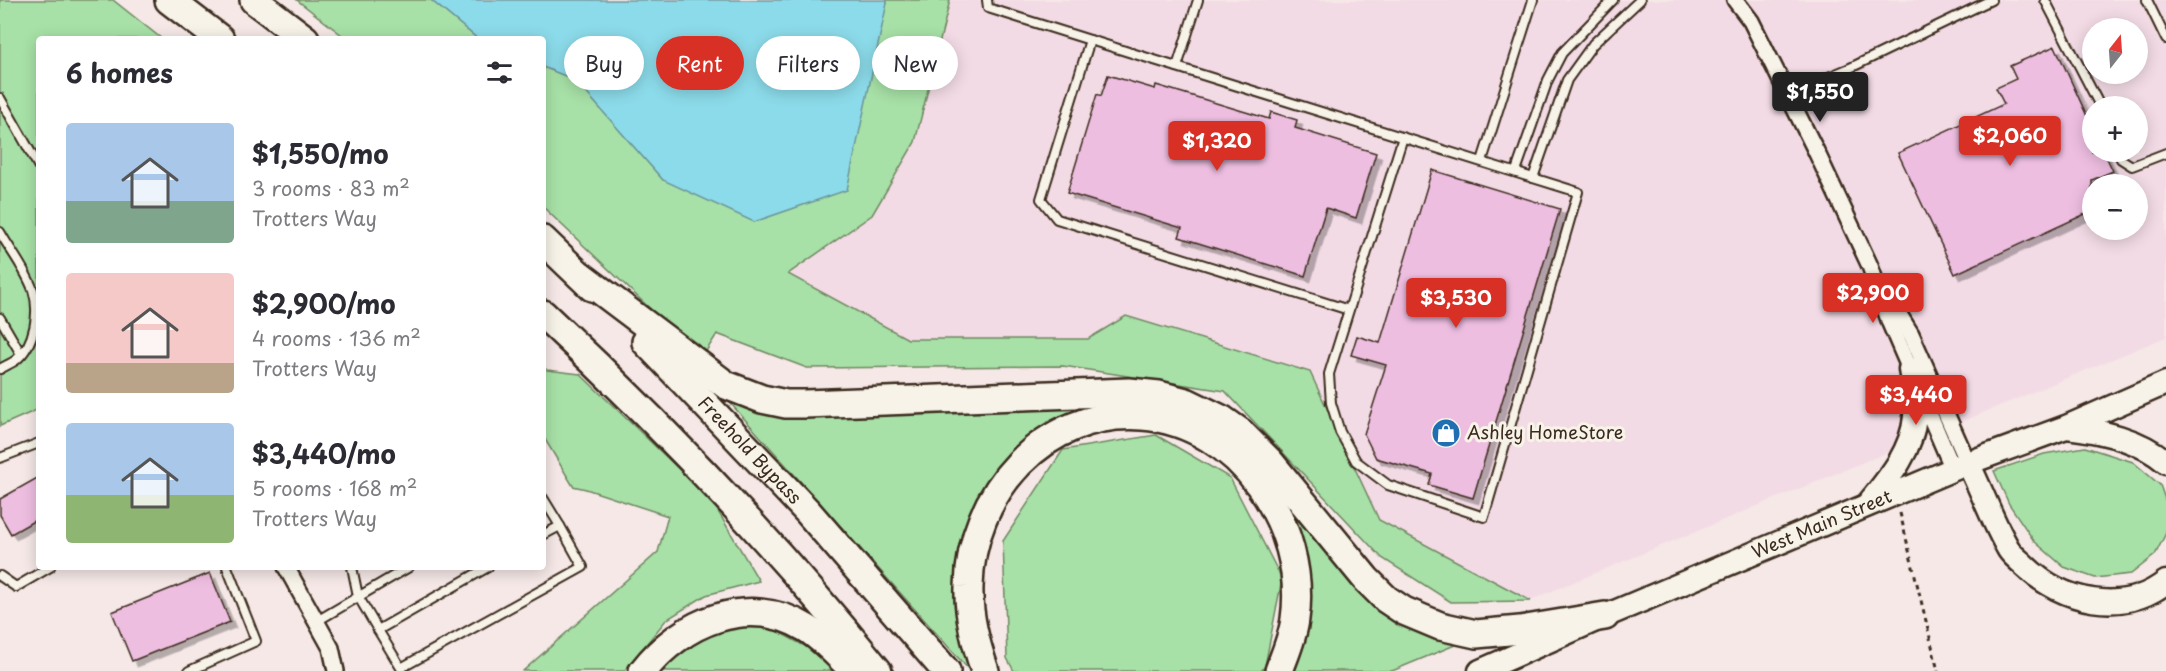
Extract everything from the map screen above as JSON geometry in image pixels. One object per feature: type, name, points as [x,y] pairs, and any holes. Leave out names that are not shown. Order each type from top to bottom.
[{"type":"highway","points":[[169,0],[216,36]]},
{"type":"highway","points":[[254,0],[301,36]]},
{"type":"highway","name":"Freehold Bypass","points":[[546,243],[698,395],[808,512],[946,671]]},
{"type":"highway","points":[[580,275],[715,378],[741,392],[762,399],[786,404],[805,404],[1129,392],[1159,395],[1186,402],[1223,420],[1256,446],[1366,579],[1386,599],[1404,611],[1440,626],[1476,634],[1520,630],[1605,615]]},
{"type":"highway","points":[[546,317],[671,440],[732,504],[807,586],[878,671]]},
{"type":"highway","points":[[986,671],[971,621],[969,585],[975,539],[994,495],[1008,474],[1045,440],[1064,429],[1090,420],[1115,416],[1142,416],[1177,423],[1200,433],[1223,448],[1251,474],[1267,495],[1289,543],[1297,595],[1295,620],[1279,671]]},
{"type":"highway","points":[[643,671],[664,647],[683,632],[705,621],[722,616],[754,612],[776,615],[807,628],[855,671]]},
{"type":"main road","points":[[1868,505],[1899,465],[1911,436],[1915,416],[1910,369]]},
{"type":"main road","name":"West Main Street","points":[[1480,671],[1605,615],[1895,493],[2066,427],[2166,383]]},
{"type":"main road","points":[[2066,427],[2100,431],[2155,453],[2166,462]]},
{"type":"main road","points":[[1961,466],[2010,551],[2033,574],[2060,592],[2095,602],[2126,601],[2155,590],[2166,582]]},
{"type":"street","points":[[1735,0],[1751,21],[1870,266],[1911,334],[1961,466]]},
{"type":"street","points":[[1870,266],[1890,323],[1910,369],[1961,466]]},
{"type":"street","points":[[288,570],[331,648],[336,671]]},
{"type":"lane","points":[[987,0],[988,8],[1516,171],[1578,192],[1484,517],[1388,485],[1356,460],[1340,432],[1331,403],[1329,374],[1402,137]]},
{"type":"lane","points":[[1177,67],[1198,0]]},
{"type":"lane","points":[[1482,161],[1533,0]]},
{"type":"lane","points":[[1516,171],[1548,80],[1562,53],[1613,0]]},
{"type":"lane","points":[[1533,178],[1566,80],[1593,44],[1640,0]]},
{"type":"lane","points":[[1786,94],[1850,68],[1991,0]]},
{"type":"lane","points":[[2046,0],[2095,96]]},
{"type":"lane","points":[[2147,0],[2166,39]]},
{"type":"lane","points":[[1090,40],[1041,199],[1057,219],[1349,310]]},
{"type":"lane","points":[[0,98],[36,162]]},
{"type":"lane","points":[[2148,160],[2166,153]]},
{"type":"lane","points":[[2126,162],[2132,166],[2142,162]]},
{"type":"lane","points":[[0,232],[32,288],[36,303],[36,319],[26,349],[17,359],[0,369]]},
{"type":"lane","points":[[0,318],[21,354]]},
{"type":"lane","points":[[0,459],[36,444]]},
{"type":"lane","points":[[353,570],[358,596],[401,669],[583,567],[546,503]]},
{"type":"lane","points":[[546,533],[560,526]]},
{"type":"lane","points":[[0,576],[16,587],[45,570]]},
{"type":"lane","points":[[189,671],[256,641],[228,570]]},
{"type":"lane","points":[[317,621],[404,570]]},
{"type":"lane","points":[[378,630],[483,570]]},
{"type":"path","points":[[1895,493],[1938,671]]},
{"type":"shaded area","points":[[950,0],[2166,0],[2166,337],[1528,601],[1379,520],[1310,372],[1126,316],[1088,339],[908,339],[788,274],[872,215],[915,142],[928,90],[958,90],[958,36],[941,36]]},
{"type":"green space","points":[[0,0],[113,0],[158,36],[36,36],[36,410],[0,426]]},
{"type":"green space","points":[[297,0],[431,0],[474,36],[343,36]]},
{"type":"green space","points":[[886,0],[950,0],[941,36],[872,36],[872,90],[928,90],[915,142],[872,215],[788,274],[908,339],[1088,339],[1126,316],[1310,372],[1379,520],[1531,601],[1451,602],[1382,558],[1225,391],[1063,366],[807,368],[717,334],[703,356],[700,356],[546,210],[546,68],[564,75],[564,90],[585,90],[663,180],[777,90],[860,90],[860,36],[845,36],[887,3]]},
{"type":"green space","points":[[546,369],[580,374],[712,501],[759,581],[706,595],[666,620],[624,671],[523,671],[658,552],[668,516],[573,486],[546,441]]},
{"type":"green space","points":[[715,386],[766,407],[1123,402],[1069,414],[967,527],[974,671],[970,671]]},
{"type":"green space","points":[[1156,435],[1230,478],[1282,579],[1265,666],[1261,671],[1014,671],[1007,658],[1003,541],[1063,450]]},
{"type":"green space","points":[[2085,447],[2133,462],[2160,485],[2166,502],[2166,533],[2155,555],[2131,574],[2095,578],[2064,567],[2034,541],[2009,504],[1994,471],[2044,454]]},
{"type":"green space","points":[[1279,490],[1330,546],[1467,640],[1392,671],[1292,671],[1297,660],[1310,601],[1303,542]]},
{"type":"green space","points":[[758,621],[816,652],[835,671],[656,671],[662,658],[722,624]]},
{"type":"water","points":[[431,0],[886,0],[887,3],[880,36],[872,36],[872,73],[847,190],[754,222],[663,180],[584,90],[644,90],[644,36],[564,36],[564,76],[546,68],[546,36],[474,36]]},
{"type":"building","points":[[2055,46],[2082,105],[2082,162],[2109,162],[2113,171],[2106,174],[2082,174],[2082,216],[1955,274],[1898,153],[2004,104],[1996,88],[2016,79],[2010,66]]},
{"type":"building","points":[[1108,75],[1155,89],[1156,85],[1269,119],[1271,112],[1297,120],[1295,128],[1376,153],[1356,218],[1326,208],[1305,276],[1179,237],[1182,228],[1067,193],[1097,94],[1101,96]]},
{"type":"building","points":[[1432,170],[1560,209],[1473,498],[1429,485],[1432,474],[1376,458],[1364,434],[1386,365],[1351,355],[1357,336],[1380,343]]},
{"type":"building","points":[[36,479],[36,520],[11,534],[0,515],[0,499]]},
{"type":"building","points":[[210,573],[230,622],[132,661],[112,612]]},
{"type":"place","name":"Ashley HomeStore","points":[[1446,433]]}]
